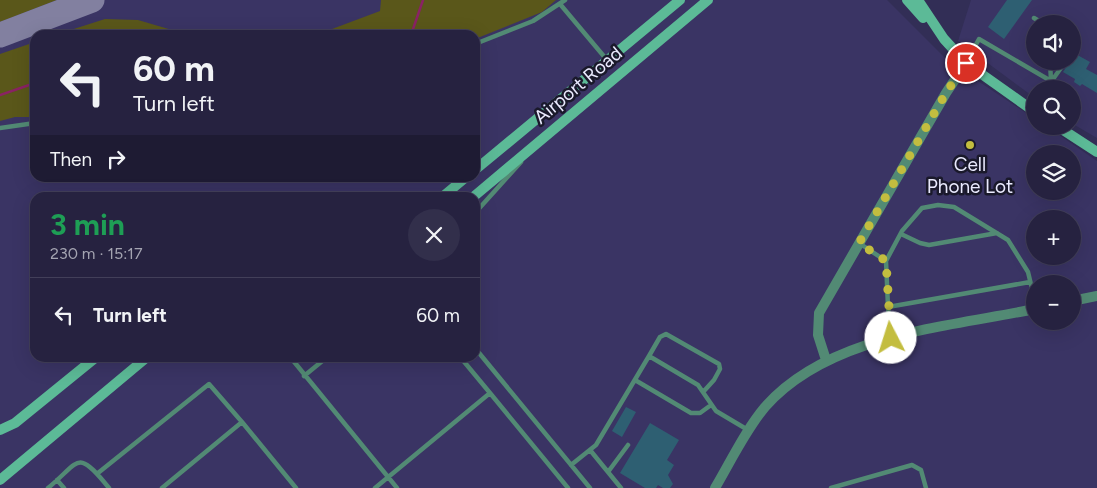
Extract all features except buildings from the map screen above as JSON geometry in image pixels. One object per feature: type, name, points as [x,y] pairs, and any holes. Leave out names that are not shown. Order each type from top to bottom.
[{"type":"main road","name":"Airport Road","points":[[480,166],[680,0]]},
{"type":"main road","name":"Airport Road","points":[[479,192],[708,0]]},
{"type":"main road","points":[[907,0],[966,63],[1026,104]]},
{"type":"main road","points":[[918,0],[944,39]]},
{"type":"main road","points":[[925,0],[944,39]]},
{"type":"main road","points":[[1071,135],[1097,152]]},
{"type":"main road","points":[[448,192],[460,182]]},
{"type":"main road","points":[[0,430],[15,424],[90,362]]},
{"type":"main road","points":[[0,480],[141,362]]},
{"type":"street","points":[[826,360],[818,335],[819,313],[946,93],[966,63]]},
{"type":"street","points":[[1081,299],[1097,296]]},
{"type":"street","points":[[715,488],[749,430],[765,407],[789,385],[826,360],[848,350],[891,338],[1026,311]]},
{"type":"lane","points":[[480,42],[533,21],[562,2],[608,61]]},
{"type":"lane","points":[[966,63],[979,39],[1049,80]]},
{"type":"lane","points":[[0,128],[30,124]]},
{"type":"lane","points":[[480,208],[550,132]]},
{"type":"lane","points":[[891,338],[886,261],[901,234],[922,208],[938,205],[954,207],[1008,240],[1017,252],[1027,275]]},
{"type":"lane","points":[[901,234],[929,245],[997,233]]},
{"type":"lane","points":[[859,243],[886,261]]},
{"type":"lane","points":[[888,308],[1026,283]]},
{"type":"lane","points":[[571,465],[596,445],[660,337],[666,334],[719,364],[720,369],[714,380],[704,391]]},
{"type":"lane","points":[[480,354],[590,488]]},
{"type":"lane","points":[[649,356],[692,381],[704,391],[716,411],[749,430]]},
{"type":"lane","points":[[294,362],[397,488]]},
{"type":"lane","points":[[304,376],[321,362]]},
{"type":"lane","points":[[464,362],[568,488]]},
{"type":"lane","points":[[634,380],[691,412],[700,413],[712,405]]},
{"type":"lane","points":[[98,473],[209,384],[296,488]]},
{"type":"lane","points":[[375,488],[490,393]]},
{"type":"lane","points":[[162,488],[242,422]]},
{"type":"lane","points":[[0,436],[15,424]]},
{"type":"lane","points":[[608,472],[628,446]]},
{"type":"lane","points":[[590,450],[622,488]]},
{"type":"lane","points":[[48,488],[69,467],[77,463],[87,464],[98,473],[110,488]]},
{"type":"lane","points":[[831,488],[912,465],[921,470],[926,488]]},
{"type":"lane","points":[[57,480],[64,488]]},
{"type":"shaded area","points":[[0,0],[887,0],[948,61],[1026,113],[1026,135],[1059,135],[1074,145],[1026,145],[1026,200],[1081,200],[1081,150],[1097,161],[1097,488],[0,488]]},
{"type":"shaded area","points":[[0,0],[57,0],[0,22]]},
{"type":"shaded area","points":[[381,0],[556,0],[542,12],[480,37],[480,30],[329,30],[380,11]]},
{"type":"shaded area","points":[[971,0],[1097,0],[1097,138],[1081,129],[1081,80],[1026,80],[1026,91],[958,41]]},
{"type":"shaded area","points":[[105,19],[138,20],[172,30],[71,30]]},
{"type":"shaded area","points":[[30,44],[30,117],[15,117],[0,121],[0,54]]},
{"type":"waterway","points":[[413,30],[423,0]]},
{"type":"waterway","points":[[0,95],[30,85]]},
{"type":"taxiway","points":[[0,35],[92,0]]},
{"type":"place","name":"Cell Phone Lot","points":[[970,145]]},
{"type":"route","points":[[891,338],[886,261],[859,243],[946,93],[966,63]]}]
